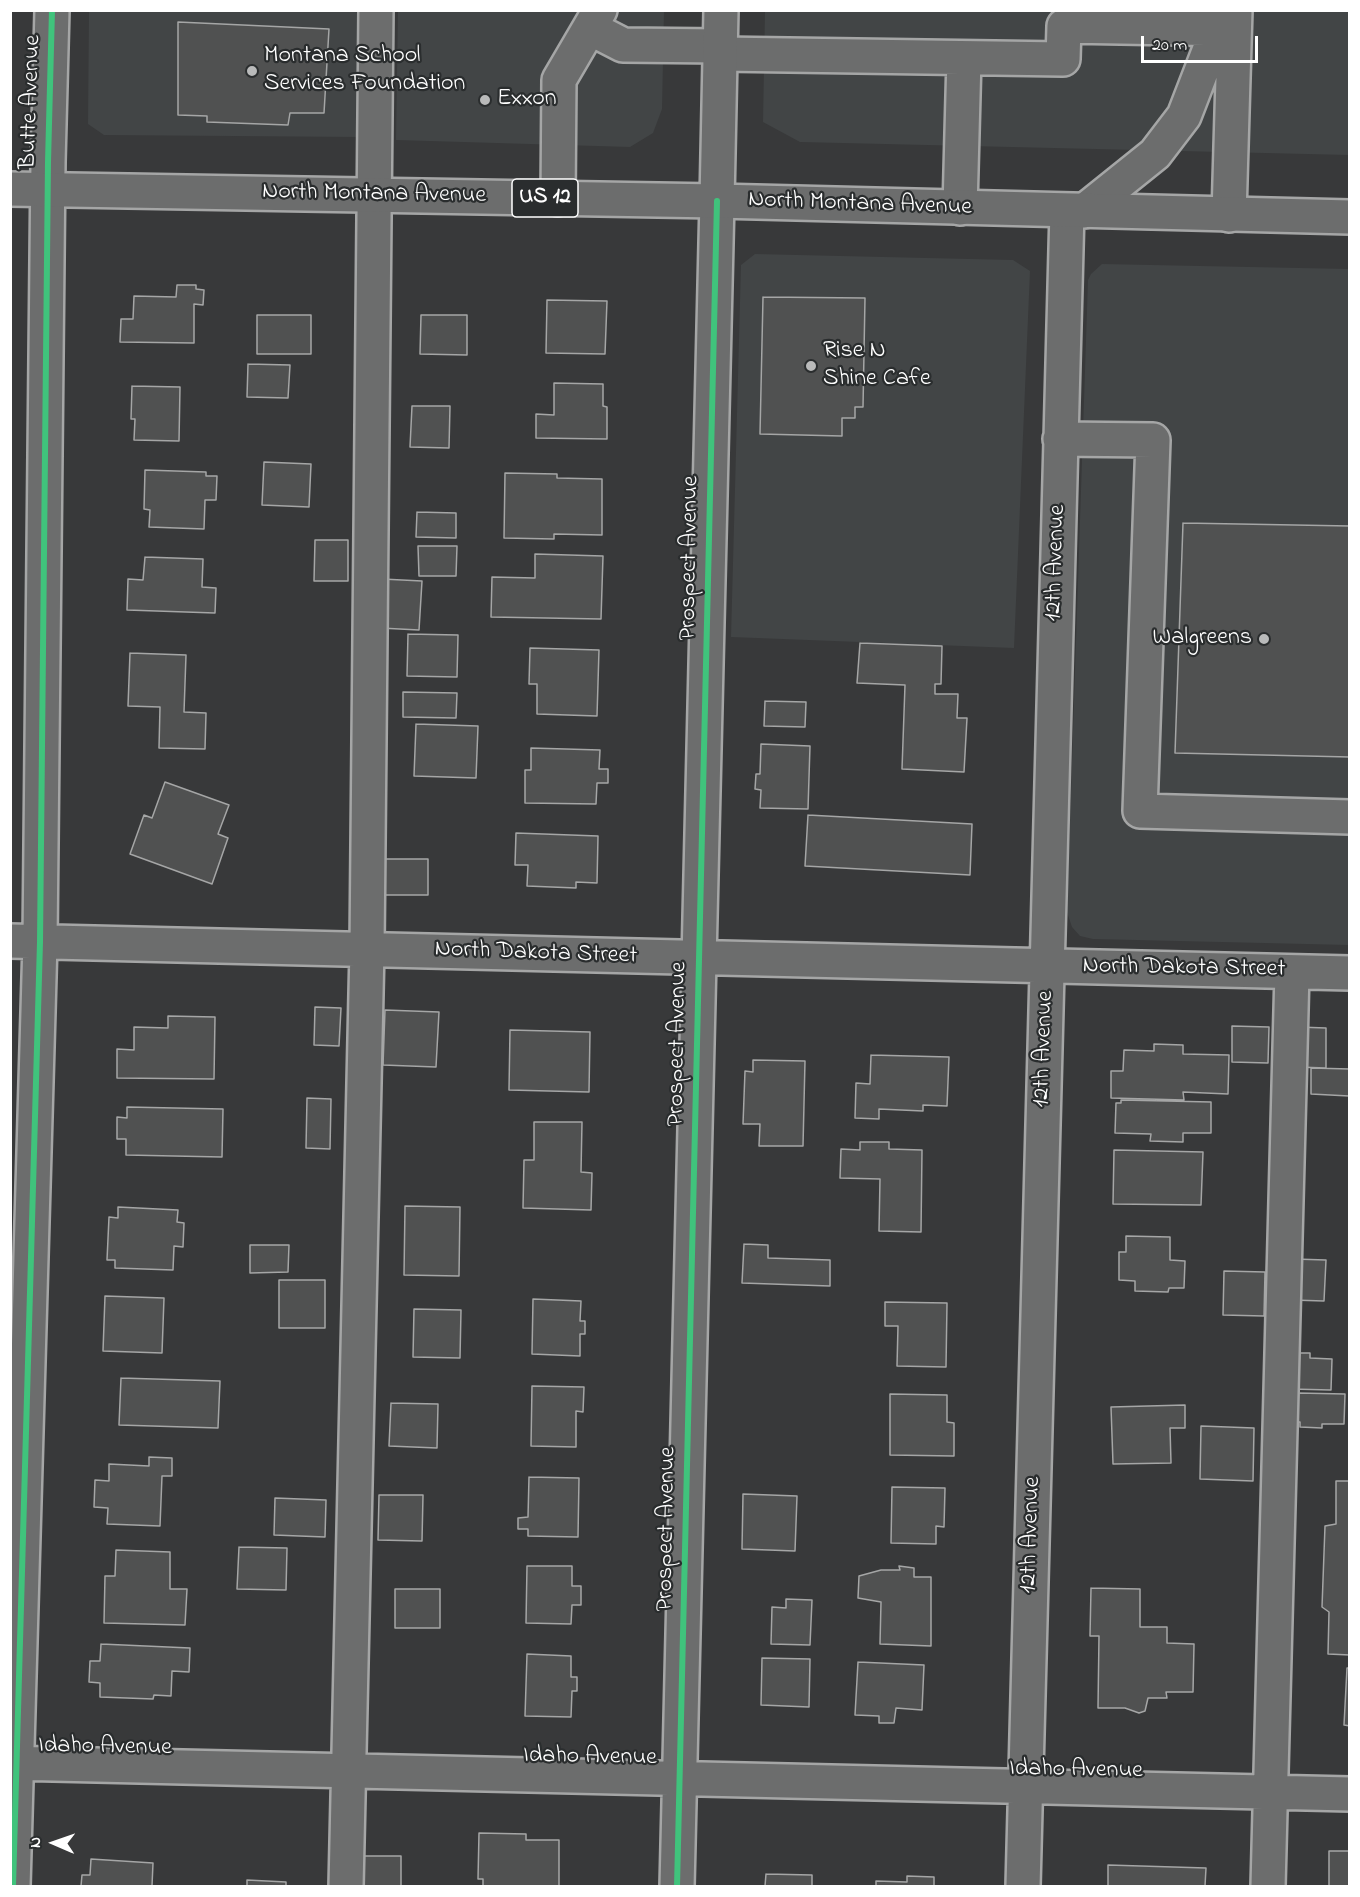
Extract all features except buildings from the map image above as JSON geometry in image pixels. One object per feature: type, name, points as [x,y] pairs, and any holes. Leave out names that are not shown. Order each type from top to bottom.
[{"type":"main road","name":"Butte Avenue","points":[[13,1887],[25,941],[52,10]]},
{"type":"main road","points":[[346,1887],[367,949],[376,10]]},
{"type":"main road","name":"Prospect Avenue","points":[[677,1887],[721,10]]},
{"type":"main road","points":[[558,199],[559,80],[595,19],[623,45],[964,58],[1063,59],[1064,26],[1228,20]]},
{"type":"main road","points":[[1076,211],[1155,154],[1184,116],[1228,20]]},
{"type":"main road","points":[[1228,20],[1229,215]]},
{"type":"main road","points":[[960,208],[964,58]]},
{"type":"main road","name":"North Montana Avenue","points":[[10,189],[717,201],[1350,217]]},
{"type":"main road","name":"12th Avenue","points":[[1023,1887],[1060,439],[1076,211]]},
{"type":"main road","points":[[1060,439],[1153,440],[1140,811],[1350,817]]},
{"type":"main road","name":"North Dakota Street","points":[[25,941],[1350,973]]},
{"type":"main road","points":[[1268,1887],[1292,972]]},
{"type":"main road","name":"Idaho Avenue","points":[[13,1763],[680,1778],[1025,1789],[1350,1794]]},
{"type":"shaded area","points":[[89,11],[361,11],[359,137],[104,135],[88,124]]},
{"type":"shaded area","points":[[398,11],[664,11],[662,109],[653,133],[630,147],[396,140]]},
{"type":"shaded area","points":[[765,11],[1349,11],[1349,155],[800,142],[763,122]]},
{"type":"shaded area","points":[[755,254],[1013,260],[1030,271],[1014,648],[731,637],[741,265]]},
{"type":"shaded area","points":[[1102,264],[1349,269],[1349,945],[1093,939],[1080,936],[1072,927],[1067,912],[1088,280]]},
{"type":"cycle path","points":[[13,1886],[40,942],[48,162],[52,10]]},
{"type":"cycle path","points":[[677,1886],[717,201]]},
{"type":"place","name":"Montana School Services Foundation","points":[[252,71]]},
{"type":"place","name":"Exxon","points":[[485,100]]},
{"type":"place","name":"Rise N Shine Cafe","points":[[811,366]]},
{"type":"place","name":"Walgreens","points":[[1264,639]]}]
